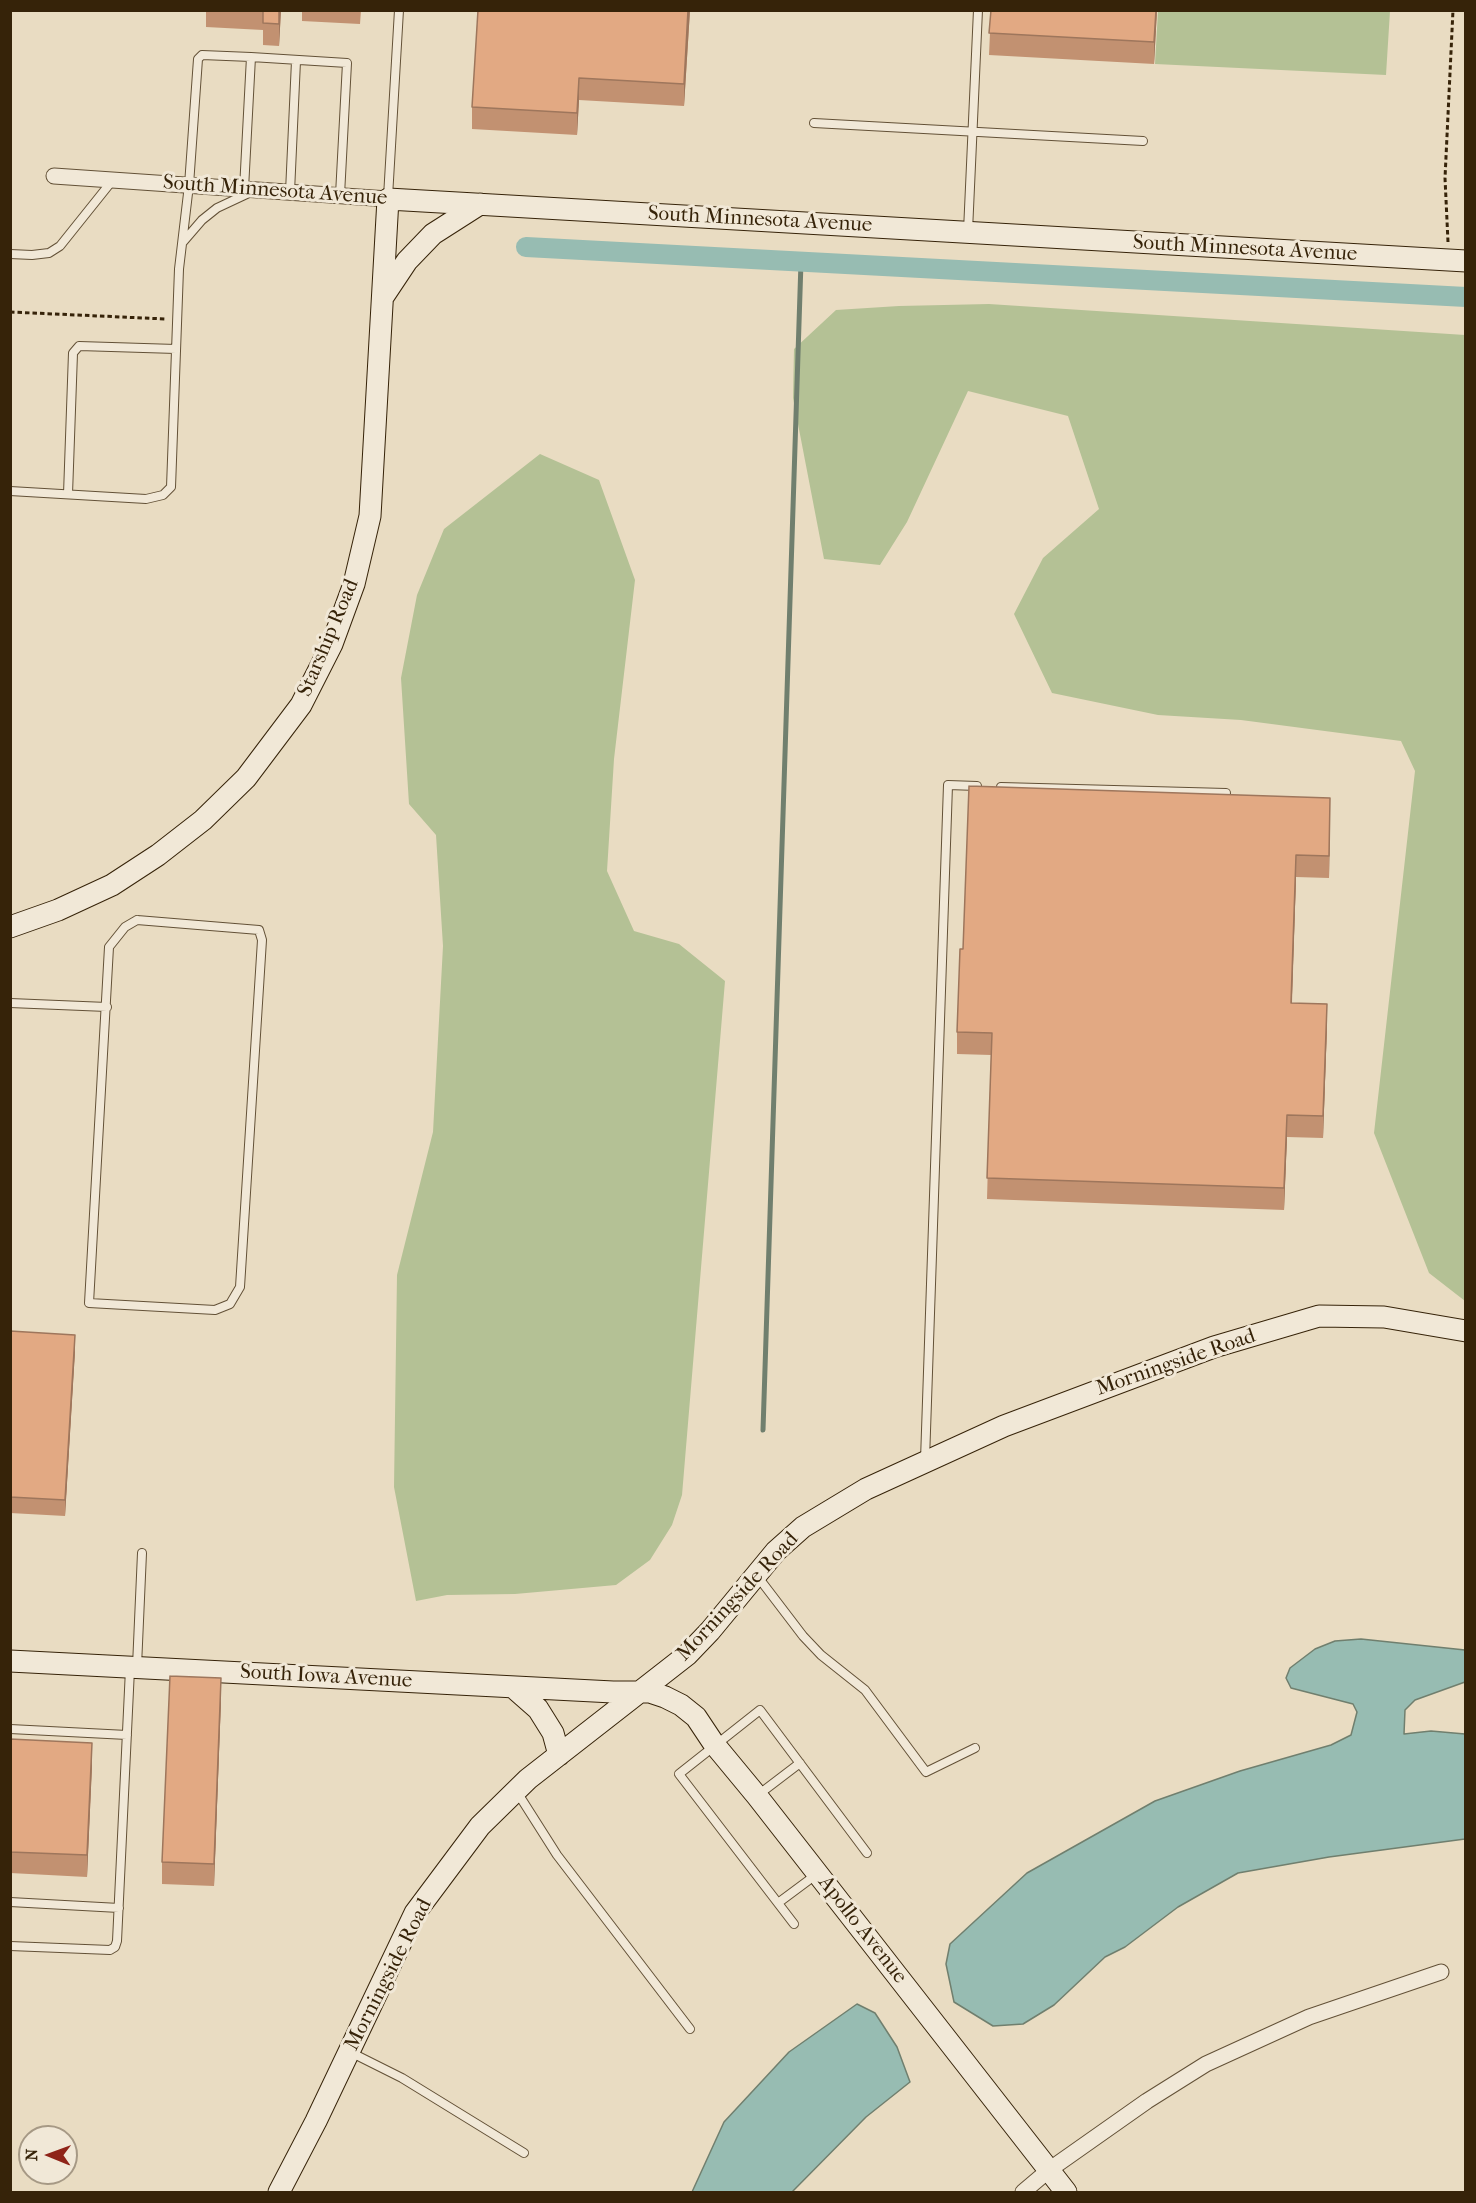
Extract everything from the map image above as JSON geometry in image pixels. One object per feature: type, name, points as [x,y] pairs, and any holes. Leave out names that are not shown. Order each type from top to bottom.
[{"type":"street","name":"South Minnesota Avenue","points":[[54,176],[388,199],[1457,260]]},
{"type":"street","name":"Starship Road","points":[[10,927],[58,910],[112,885],[158,855],[203,820],[246,778],[301,705],[332,644],[354,584],[370,516],[388,199]]},
{"type":"street","points":[[382,297],[407,261],[433,234],[480,204]]},
{"type":"street","name":"Morningside Road","points":[[279,2193],[415,1913],[480,1826],[516,1791],[559,1755],[687,1655],[710,1631],[776,1551],[803,1527],[866,1489],[1004,1426],[1203,1352],[1319,1316],[1384,1317],[1466,1331]]},
{"type":"street","name":"South Iowa Avenue","points":[[10,1661],[641,1693]]},
{"type":"street","points":[[513,1687],[538,1709],[553,1732],[559,1755]]},
{"type":"street","name":"Apollo Avenue","points":[[641,1693],[658,1695],[681,1705],[696,1717],[714,1744],[818,1873],[1066,2193]]},
{"type":"street","points":[[1023,2193],[1049,2170],[1147,2101],[1206,2064],[1309,2017],[1441,1972]]},
{"type":"lane","points":[[388,199],[399,10]]},
{"type":"lane","points":[[968,233],[978,10]]},
{"type":"lane","points":[[10,490],[146,499],[163,495],[171,487],[182,243],[189,185],[198,59],[201,55],[347,63],[340,195]]},
{"type":"lane","points":[[244,189],[251,57]]},
{"type":"lane","points":[[290,192],[296,61]]},
{"type":"lane","points":[[814,123],[1143,141]]},
{"type":"lane","points":[[10,254],[49,253],[60,246],[113,180]]},
{"type":"lane","points":[[182,243],[202,220],[218,208],[237,197],[261,190]]},
{"type":"lane","points":[[68,494],[73,353],[79,346],[176,349]]},
{"type":"lane","points":[[925,1462],[948,786],[982,786]]},
{"type":"lane","points":[[994,787],[1226,793]]},
{"type":"lane","points":[[137,921],[259,930],[262,940],[240,1287],[230,1304],[215,1310],[89,1303],[107,1007],[109,946],[125,927],[137,921]]},
{"type":"lane","points":[[10,1003],[107,1007]]},
{"type":"lane","points":[[10,1946],[110,1950],[115,1947],[127,1735],[142,1554]]},
{"type":"lane","points":[[756,1575],[803,1636],[821,1655],[865,1690],[926,1772],[975,1748]]},
{"type":"lane","points":[[794,1924],[679,1774],[714,1744],[760,1710],[867,1853]]},
{"type":"lane","points":[[10,1729],[127,1735]]},
{"type":"lane","points":[[757,1796],[800,1763]]},
{"type":"lane","points":[[516,1791],[557,1855],[690,2030]]},
{"type":"lane","points":[[778,1903],[818,1873]]},
{"type":"lane","points":[[10,1902],[119,1908]]},
{"type":"lane","points":[[349,2051],[402,2078],[524,2153]]},
{"type":"path","points":[[1453,10],[1445,178],[1449,226],[1457,260]]},
{"type":"path","points":[[10,312],[177,320]]},
{"type":"green space","points":[[1158,11],[1390,11],[1386,75],[1155,64]]},
{"type":"green space","points":[[989,304],[1465,335],[1465,1301],[1429,1273],[1374,1133],[1415,771],[1401,741],[1241,720],[1158,715],[1052,693],[1014,614],[1043,558],[1099,509],[1068,416],[968,391],[907,522],[880,565],[824,559],[793,398],[794,349],[836,310]]},
{"type":"green space","points":[[540,454],[599,480],[635,580],[614,759],[607,871],[634,931],[679,944],[725,981],[682,1495],[672,1525],[650,1560],[616,1585],[515,1594],[447,1595],[416,1601],[394,1487],[397,1275],[433,1132],[443,946],[436,835],[409,804],[401,678],[417,595],[444,529]]},
{"type":"water","points":[[1361,1639],[1465,1650],[1465,1682],[1415,1700],[1405,1710],[1404,1734],[1431,1731],[1465,1734],[1465,1839],[1329,1857],[1238,1873],[1178,1907],[1125,1947],[1105,1957],[1054,2005],[1023,2024],[993,2026],[954,2002],[946,1964],[950,1944],[1027,1873],[1155,1801],[1240,1771],[1331,1745],[1351,1735],[1357,1712],[1353,1704],[1291,1688],[1286,1678],[1290,1668],[1315,1649],[1335,1641]]},
{"type":"water","points":[[857,2004],[875,2013],[897,2047],[910,2082],[866,2117],[792,2192],[692,2192],[724,2122],[789,2052]]},
{"type":"building","points":[[263,10],[279,10],[279,24],[263,23]]},
{"type":"building","points":[[478,10],[688,10],[684,84],[579,78],[577,113],[472,107]]},
{"type":"building","points":[[991,10],[1156,10],[1154,42],[989,33]]},
{"type":"building","points":[[969,786],[1330,798],[1329,856],[1296,855],[1291,1003],[1327,1004],[1323,1116],[1287,1115],[1284,1188],[987,1178],[992,1033],[957,1032],[960,949],[963,949]]},
{"type":"building","points":[[10,1331],[75,1335],[65,1500],[10,1497]]},
{"type":"building","points":[[170,1676],[221,1678],[214,1864],[162,1862]]},
{"type":"building","points":[[10,1739],[92,1743],[87,1855],[10,1852]]},
{"type":"waterway","points":[[526,247],[1466,297]]},
{"type":"waterway","points":[[763,1430],[801,262]]}]
